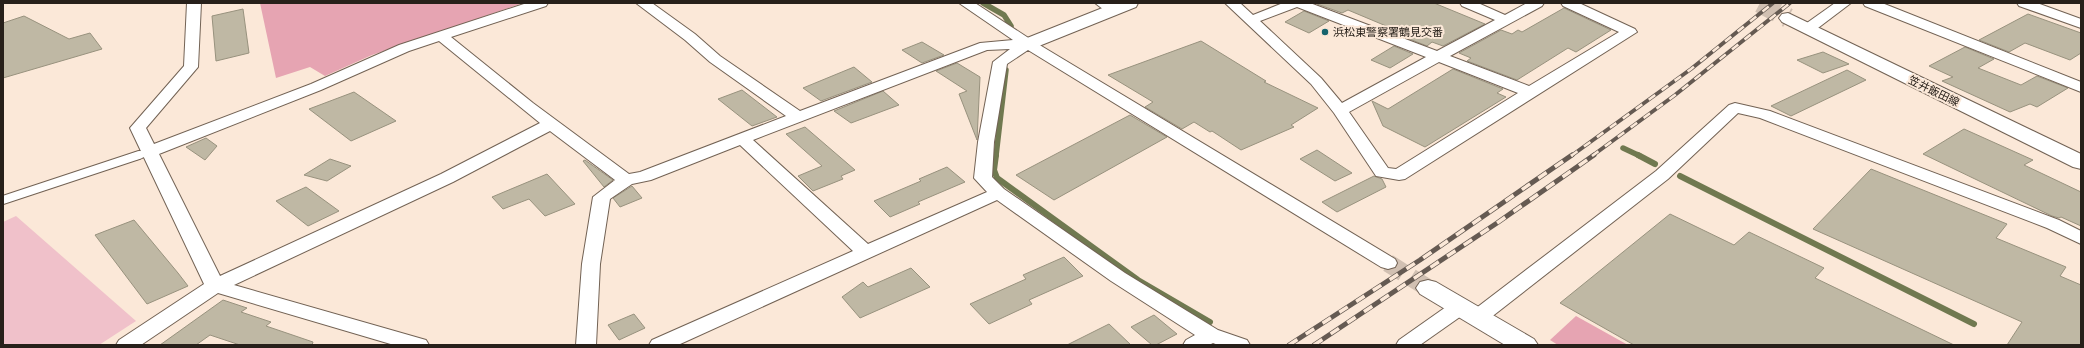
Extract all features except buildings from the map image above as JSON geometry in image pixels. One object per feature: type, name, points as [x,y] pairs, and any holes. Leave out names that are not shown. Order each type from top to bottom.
[{"type":"main road","name":"笠井飯田線","points":[[1788,18],[2081,162]]},
{"type":"street","points":[[194,3],[190,67],[138,128],[215,286],[419,345]]},
{"type":"street","points":[[149,152],[316,87],[404,48],[541,3]]},
{"type":"street","points":[[642,3],[690,37],[715,59],[798,117]]},
{"type":"street","points":[[966,3],[1028,44],[1388,263]]},
{"type":"street","points":[[1130,3],[1108,6],[1028,44],[1000,62],[986,142],[983,178],[998,193],[1118,277],[1211,335],[1240,345]]},
{"type":"street","points":[[1232,3],[1316,81],[1340,110],[1382,172],[1399,175],[1530,92],[1630,32],[1568,3]]},
{"type":"street","points":[[1251,20],[1297,3],[1530,92]]},
{"type":"street","points":[[1467,3],[1504,19]]},
{"type":"street","points":[[1340,110],[1504,19],[1537,3]]},
{"type":"street","points":[[1809,28],[1844,3]]},
{"type":"street","points":[[1870,3],[2081,88]]},
{"type":"street","points":[[2024,3],[2081,24]]},
{"type":"street","points":[[441,36],[552,124],[626,180]]},
{"type":"street","points":[[586,345],[591,264],[602,197],[626,180],[645,176],[985,46],[1028,44]]},
{"type":"street","points":[[1406,345],[1469,312],[1662,175],[1735,108],[1764,114],[2052,224],[2081,238]]},
{"type":"street","points":[[126,345],[215,286],[447,178],[552,124]]},
{"type":"street","points":[[743,139],[865,252]]},
{"type":"street","points":[[659,345],[998,193]]},
{"type":"street","points":[[1428,288],[1525,345]]},
{"type":"street","points":[[1192,345],[1211,335]]},
{"type":"lane","points":[[3,200],[149,152]]},
{"type":"shaded area","points":[[260,3],[523,3],[372,55],[325,76],[310,67],[276,78]]},
{"type":"shaded area","points":[[16,216],[136,321],[99,345],[3,345],[3,222]]},
{"type":"shaded area","points":[[1576,316],[1628,345],[1558,345],[1550,340]]},
{"type":"waterway","points":[[983,3],[1004,15],[1011,26]]},
{"type":"waterway","points":[[996,156],[1006,70]]},
{"type":"waterway","points":[[1623,148],[1639,156]]},
{"type":"waterway","points":[[996,155],[994,170],[997,178],[1138,280],[1210,322]]},
{"type":"waterway","points":[[1639,156],[1655,164]]},
{"type":"waterway","points":[[1680,176],[1974,324]]},
{"type":"tunnel","points":[[1760,3],[1788,18]]},
{"type":"tunnel","points":[[1388,263],[1428,288]]},
{"type":"railway","points":[[1571,156],[1691,69],[1773,3]]},
{"type":"railway","points":[[1592,156],[1675,95],[1790,3]]},
{"type":"railway","points":[[1289,345],[1420,260],[1572,155]]},
{"type":"railway","points":[[1314,345],[1497,223],[1594,155]]},
{"type":"place","name":"浜松東警察署鶴見交番","points":[[1325,32]]}]
